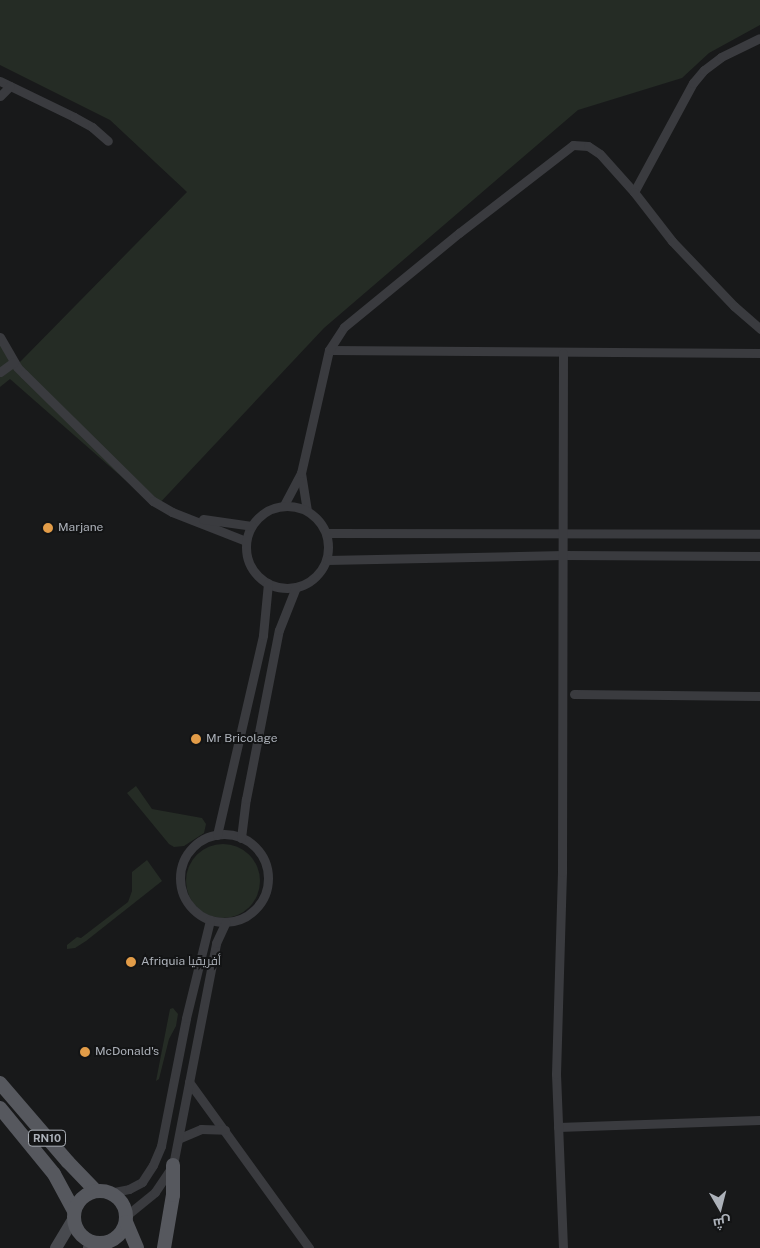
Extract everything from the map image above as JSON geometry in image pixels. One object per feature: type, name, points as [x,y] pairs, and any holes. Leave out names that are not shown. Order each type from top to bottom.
[{"type":"main road","name":"RN10","points":[[0,1083],[68,1162],[102,1192],[122,1202],[137,1248]]},
{"type":"main road","name":"RN10","points":[[0,1108],[54,1174],[74,1214],[78,1232],[90,1242],[99,1246],[120,1234],[126,1218]]},
{"type":"main road","points":[[164,1248],[173,1195],[173,1165]]},
{"type":"main road","points":[[74,1214],[84,1196],[102,1192]]},
{"type":"street","points":[[634,192],[693,83],[704,70],[721,57],[760,38]]},
{"type":"street","points":[[0,81],[74,117],[92,127],[108,141]]},
{"type":"street","points":[[0,96],[10,86]]},
{"type":"street","points":[[284,505],[301,473],[329,350],[338,334],[350,321],[573,145],[582,144],[594,150],[634,192],[672,240],[734,306],[760,328]]},
{"type":"street","points":[[0,337],[14,362],[152,501],[172,512],[246,541]]},
{"type":"street","points":[[329,350],[760,353]]},
{"type":"street","points":[[563,353],[562,872],[556,1074],[563,1248]]},
{"type":"street","points":[[1,371],[14,362]]},
{"type":"street","points":[[301,473],[307,510]]},
{"type":"street","points":[[284,505],[307,510],[321,522],[329,540],[327,560],[318,575],[310,582],[286,588],[268,583],[257,575],[249,563],[246,541],[252,526],[258,518],[273,508],[284,505]]},
{"type":"street","points":[[190,518],[252,526]]},
{"type":"street","points":[[326,533],[563,532],[760,534]]},
{"type":"street","points":[[327,560],[563,555],[760,556]]},
{"type":"street","points":[[217,835],[263,636],[268,583]]},
{"type":"street","points":[[241,838],[246,799],[279,630],[296,587]]},
{"type":"street","points":[[574,694],[760,696]]},
{"type":"street","points":[[217,835],[241,838],[256,849],[266,864],[268,876],[266,890],[260,903],[251,913],[239,920],[226,922],[210,920],[197,913],[186,902],[179,879],[184,860],[192,848],[204,839],[217,835]]},
{"type":"street","points":[[102,1192],[129,1189],[142,1182],[154,1165],[161,1146],[186,1018],[210,920]]},
{"type":"street","points":[[126,1218],[155,1192],[173,1165],[180,1138],[216,943],[226,922]]},
{"type":"street","points":[[189,1082],[309,1248]]},
{"type":"street","points":[[558,1127],[760,1120]]},
{"type":"street","points":[[180,1138],[201,1128],[225,1130]]},
{"type":"street","points":[[56,1248],[74,1214]]},
{"type":"shaded area","points":[[0,0],[760,0],[760,25],[709,53],[682,78],[578,110],[324,328],[156,507],[10,379],[0,387],[0,340],[18,364],[187,192],[110,120],[0,65]]},
{"type":"shaded area","points":[[136,786],[152,809],[202,818],[206,824],[204,833],[184,846],[174,847],[169,844],[127,793]]},
{"type":"shaded area","points":[[223,844],[237,847],[249,855],[257,867],[260,881],[257,895],[249,907],[237,915],[223,918],[209,915],[197,907],[189,895],[186,881],[189,867],[197,855],[209,847]]},
{"type":"shaded area","points":[[147,860],[162,881],[86,941],[75,948],[67,949],[67,945],[77,937],[81,938],[128,902],[132,891],[132,872]]},
{"type":"shaded area","points":[[173,1008],[178,1014],[176,1026],[169,1039],[159,1079],[156,1081],[170,1009]]},
{"type":"place","name":"Marjane","points":[[48,528]]},
{"type":"place","name":"Mr Bricolage","points":[[196,739]]},
{"type":"place","name":"Afriquia أفريقيا","points":[[131,962]]},
{"type":"place","name":"McDonald's","points":[[85,1052]]}]
